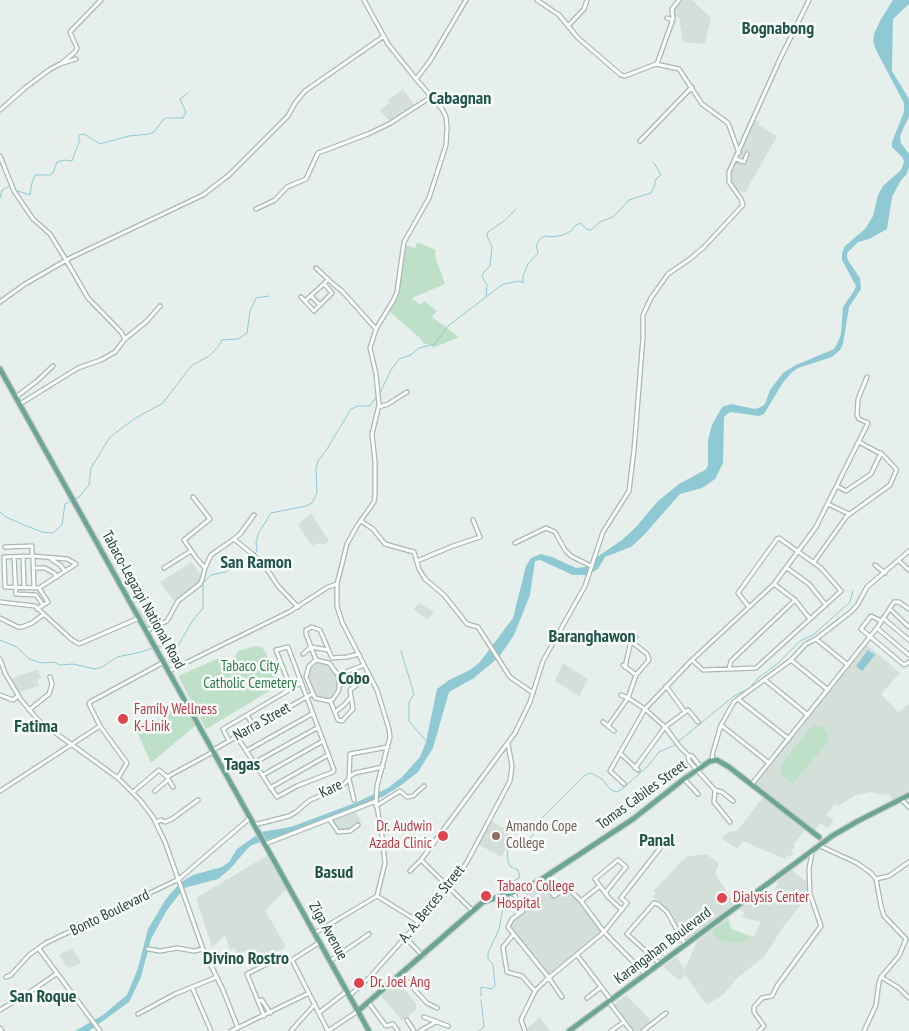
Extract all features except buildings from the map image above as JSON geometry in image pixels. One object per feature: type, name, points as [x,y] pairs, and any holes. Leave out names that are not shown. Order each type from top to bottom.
[{"type":"main road","name":"Tabaco-Legazpi National Road","points":[[0,369],[265,843]]},
{"type":"main road","name":"Tomas Cabiles Street","points":[[358,1011],[483,902],[526,888],[542,879],[633,819],[684,779],[712,760]]},
{"type":"main road","points":[[712,760],[724,763],[819,837],[832,836],[909,795]]},
{"type":"main road","name":"Karangahan Boulevard","points":[[569,1031],[832,836]]},
{"type":"main road","points":[[819,837],[820,846]]},
{"type":"main road","name":"Ziga Avenue","points":[[265,843],[369,1031]]},
{"type":"street","points":[[0,110],[25,88],[75,52],[77,48],[70,32],[101,0]]},
{"type":"street","points":[[314,933],[377,896],[385,859],[376,806],[376,791],[388,747],[389,729],[377,690],[339,614],[337,584],[347,544],[374,502],[375,461],[372,434],[379,407],[379,399],[370,348],[376,329],[393,301],[398,284],[404,242],[429,198],[446,145],[446,118],[442,109],[416,80],[384,36],[364,0]]},
{"type":"street","points":[[416,80],[430,61],[466,0]]},
{"type":"street","points":[[537,0],[559,15],[589,49],[621,75],[628,75],[657,64],[680,69],[702,104],[728,123],[738,153]]},
{"type":"street","points":[[568,26],[584,9],[587,0]]},
{"type":"street","points":[[657,64],[672,20],[672,9],[679,0]]},
{"type":"street","points":[[410,871],[421,860],[508,744],[526,710],[543,661],[582,593],[603,532],[629,491],[643,337],[643,315],[651,298],[668,274],[704,247],[742,204],[741,199],[728,180],[729,172],[809,0]]},
{"type":"street","points":[[667,18],[672,20]]},
{"type":"street","points":[[0,302],[25,284],[66,260],[203,195],[229,175],[288,116],[295,103],[305,91],[384,36]]},
{"type":"street","points":[[60,64],[76,59]]},
{"type":"street","points":[[640,141],[692,87]]},
{"type":"street","points":[[256,209],[275,200],[287,187],[306,179],[318,152],[368,134],[389,124],[432,97]]},
{"type":"street","points":[[736,159],[744,162],[747,154]]},
{"type":"street","points":[[0,156],[14,191],[33,219],[50,234],[88,298],[122,332],[125,339]]},
{"type":"street","points":[[316,268],[342,291],[376,329]]},
{"type":"street","points":[[305,301],[328,280]]},
{"type":"street","points":[[301,297],[314,311],[332,293],[324,284]]},
{"type":"street","points":[[311,296],[320,305]]},
{"type":"street","points":[[20,404],[81,366],[111,355],[160,306]]},
{"type":"street","points":[[16,397],[53,366]]},
{"type":"street","points":[[624,784],[610,771],[646,709],[692,660],[774,584],[816,527],[868,423],[859,419],[857,415],[858,399],[867,377]]},
{"type":"street","points":[[379,407],[388,404],[407,392]]},
{"type":"street","points":[[814,562],[849,514],[890,485],[892,480],[896,469],[881,453],[859,442]]},
{"type":"street","points":[[837,486],[846,491],[871,474],[881,453]]},
{"type":"street","points":[[193,497],[210,516],[210,519],[184,540],[206,568]]},
{"type":"street","points":[[828,504],[849,514]]},
{"type":"street","points":[[146,630],[168,621],[178,601],[200,584],[211,556],[234,539],[254,515]]},
{"type":"street","points":[[417,561],[480,537],[473,520]]},
{"type":"street","points":[[361,521],[373,529],[385,544],[414,552],[425,579],[444,595],[467,624],[478,628],[510,677],[533,693]]},
{"type":"street","points":[[515,543],[546,528],[555,532],[565,550],[571,556],[591,567]]},
{"type":"street","points":[[692,660],[703,670],[756,668],[841,591],[814,562],[779,538],[738,593],[749,607]]},
{"type":"street","points":[[234,539],[266,566],[278,586],[298,607]]},
{"type":"street","points":[[6,547],[32,546],[34,588]]},
{"type":"street","points":[[164,568],[191,551]]},
{"type":"street","points":[[712,760],[721,725],[729,708],[738,699],[791,660],[806,644],[816,639],[852,611],[867,587],[909,552]]},
{"type":"street","points":[[14,556],[14,587],[16,594],[36,595],[43,606]]},
{"type":"street","points":[[23,556],[24,588]]},
{"type":"street","points":[[32,556],[67,559],[76,564],[39,588],[5,587],[4,557],[32,556]]},
{"type":"street","points":[[49,558],[60,565],[65,572]]},
{"type":"street","points":[[899,561],[909,570]]},
{"type":"street","points":[[875,565],[884,574]]},
{"type":"street","points":[[33,568],[45,568],[57,577]]},
{"type":"street","points":[[787,568],[808,584],[826,605]]},
{"type":"street","points":[[169,671],[298,607],[328,587],[337,584]]},
{"type":"street","points":[[774,584],[795,600],[810,619]]},
{"type":"street","points":[[37,609],[48,602],[39,588]]},
{"type":"street","points":[[729,669],[731,661],[795,600]]},
{"type":"street","points":[[752,784],[870,637],[896,601],[909,609]]},
{"type":"street","points":[[0,602],[33,606],[79,644],[139,618]]},
{"type":"street","points":[[888,610],[891,610],[909,627]]},
{"type":"street","points":[[0,618],[18,627],[22,627],[43,615]]},
{"type":"street","points":[[909,640],[882,620],[870,616],[861,629],[904,665],[909,662]]},
{"type":"street","points":[[905,623],[909,618]]},
{"type":"street","points":[[316,660],[305,632],[307,629],[315,627],[322,632],[332,658]]},
{"type":"street","points":[[876,628],[909,655]]},
{"type":"street","points":[[636,637],[630,645],[624,666],[636,675]]},
{"type":"street","points":[[816,639],[848,664]]},
{"type":"street","points":[[608,726],[628,698],[636,675],[649,660],[647,654],[632,642]]},
{"type":"street","points":[[237,737],[270,788],[278,797],[297,786],[333,772],[334,770],[288,647],[276,650],[291,689]]},
{"type":"street","points":[[311,647],[328,650]]},
{"type":"street","points":[[303,654],[311,647]]},
{"type":"street","points":[[332,658],[359,654]]},
{"type":"street","points":[[329,663],[332,658]]},
{"type":"street","points":[[0,659],[5,673],[18,696],[39,721],[118,778],[133,792],[156,822],[180,880],[203,948],[238,1028]]},
{"type":"street","points":[[316,660],[329,663],[338,675],[339,690],[330,700],[317,700],[312,694],[306,674],[309,666],[316,660]]},
{"type":"street","points":[[791,660],[828,690]]},
{"type":"street","points":[[118,778],[127,763],[100,726],[89,704],[164,662]]},
{"type":"street","points":[[338,675],[364,665]]},
{"type":"street","points":[[330,700],[340,721],[354,707],[350,690],[369,676]]},
{"type":"street","points":[[29,710],[49,694],[52,684],[50,677]]},
{"type":"street","points":[[765,680],[808,715]]},
{"type":"street","points":[[229,741],[223,729],[301,683]]},
{"type":"street","points":[[666,686],[685,712]]},
{"type":"street","name":"Narra Street","points":[[168,779],[229,741],[312,694]]},
{"type":"street","points":[[0,695],[13,700],[18,696]]},
{"type":"street","points":[[621,695],[646,709],[665,727],[680,747],[688,755],[692,756],[715,790],[722,792],[733,801]]},
{"type":"street","points":[[335,712],[351,696]]},
{"type":"street","points":[[738,699],[789,739]]},
{"type":"street","points":[[620,753],[637,769],[665,727],[688,710],[698,722]]},
{"type":"street","points":[[246,750],[312,714]]},
{"type":"street","points":[[248,715],[254,727]]},
{"type":"street","points":[[603,722],[614,731]]},
{"type":"street","points":[[721,725],[769,764]]},
{"type":"street","points":[[0,791],[100,726]]},
{"type":"street","points":[[254,763],[317,728]]},
{"type":"street","points":[[262,775],[323,741]]},
{"type":"street","name":"A. A. Berces Street","points":[[320,1012],[370,977],[449,888],[476,846],[510,781],[512,766],[508,744]]},
{"type":"street","name":"Kare","points":[[254,825],[289,816],[310,800],[340,788],[349,778],[350,754],[388,747]]},
{"type":"street","points":[[270,788],[328,754]]},
{"type":"street","points":[[354,800],[349,778],[354,773],[383,767]]},
{"type":"street","points":[[133,792],[159,770],[173,787]]},
{"type":"street","points":[[155,791],[168,779]]},
{"type":"street","points":[[684,779],[698,794]]},
{"type":"street","points":[[376,806],[400,791],[407,797],[413,796],[424,786]]},
{"type":"street","points":[[715,790],[714,802],[730,822]]},
{"type":"street","points":[[901,799],[909,808]]},
{"type":"street","points":[[156,822],[161,820],[165,822],[172,819],[198,800]]},
{"type":"street","points":[[265,843],[376,801]]},
{"type":"street","name":"Bonto Boulevard","points":[[6,977],[11,976],[24,959],[46,943],[180,880],[250,818]]},
{"type":"street","points":[[330,820],[338,832],[350,831],[358,825]]},
{"type":"street","points":[[820,846],[865,867],[876,879],[884,916],[907,940],[899,956],[881,976],[876,1005],[864,1031]]},
{"type":"street","points":[[524,1031],[521,1020],[535,991],[604,932],[627,903],[621,898],[661,847]]},
{"type":"street","points":[[759,1031],[764,1026],[754,1012],[754,1007],[762,998],[772,996],[777,986],[821,926],[810,894],[808,869],[812,851]]},
{"type":"street","points":[[421,860],[473,911]]},
{"type":"street","points":[[605,893],[626,867],[618,860],[595,879],[605,893],[622,910]]},
{"type":"street","points":[[876,879],[889,876],[908,863]]},
{"type":"street","points":[[542,879],[554,896],[567,888],[581,901],[604,932],[645,974]]},
{"type":"street","points":[[581,901],[600,886]]},
{"type":"street","points":[[511,893],[523,911],[512,919],[508,927],[562,996]]},
{"type":"street","points":[[377,896],[419,922]]},
{"type":"street","points":[[659,963],[627,934],[654,903],[667,912],[685,944]]},
{"type":"street","points":[[330,961],[369,934]]},
{"type":"street","points":[[513,935],[503,947],[507,972],[522,976],[535,991]]},
{"type":"street","points":[[405,937],[423,956]]},
{"type":"street","points":[[264,1016],[247,974],[277,959],[292,960],[320,942]]},
{"type":"street","points":[[148,949],[160,951],[177,948],[194,951],[203,948]]},
{"type":"street","points":[[39,949],[100,1031]]},
{"type":"street","points":[[576,955],[631,1031]]},
{"type":"street","points":[[292,960],[328,1031],[358,1011]]},
{"type":"street","points":[[0,1010],[56,974]]},
{"type":"street","points":[[401,975],[427,1003],[437,1008]]},
{"type":"street","points":[[881,976],[899,988],[909,998]]},
{"type":"street","points":[[138,1014],[175,994],[217,977]]},
{"type":"street","points":[[192,987],[212,1031]]},
{"type":"street","points":[[587,998],[601,987]]},
{"type":"street","points":[[232,1031],[309,993]]},
{"type":"street","points":[[258,1001],[262,1000],[270,1013]]},
{"type":"street","points":[[369,1003],[386,1026],[393,1024],[398,1031]]},
{"type":"street","points":[[291,1031],[315,1004]]},
{"type":"street","points":[[643,1031],[666,1013]]},
{"type":"street","points":[[424,1017],[448,1026]]},
{"type":"street","points":[[407,1020],[414,1031]]},
{"type":"street","points":[[420,1031],[436,1022]]},
{"type":"street","points":[[611,1031],[624,1022]]},
{"type":"street","points":[[428,1027],[430,1031]]},
{"type":"shaded area","points":[[680,0],[692,0],[711,18],[705,44],[683,42],[679,17],[674,16],[673,9]]},
{"type":"shaded area","points":[[403,89],[415,106],[390,122],[380,110],[389,103],[388,100]]},
{"type":"shaded area","points":[[755,120],[760,122],[759,125],[777,136],[745,193],[736,190],[730,182],[730,174]]},
{"type":"shaded area","points":[[311,513],[329,541],[323,545],[317,543],[312,546],[298,525]]},
{"type":"shaded area","points":[[192,562],[202,577],[199,584],[174,601],[160,582]]},
{"type":"shaded area","points":[[419,603],[434,612],[427,620],[413,609]]},
{"type":"shaded area","points":[[146,605],[149,613],[156,610],[159,616],[153,619],[155,625],[148,628],[138,609]]},
{"type":"shaded area","points":[[867,645],[900,673],[881,694],[898,712],[909,704],[909,791],[892,800],[890,794],[880,795],[871,792],[856,795],[838,806],[835,804],[826,815],[834,821],[826,828],[820,823],[815,830],[755,783]]},
{"type":"shaded area","points":[[316,661],[329,664],[334,670],[338,681],[337,689],[329,700],[317,699],[308,681],[308,672]]},
{"type":"shaded area","points":[[563,663],[588,679],[579,696],[555,681]]},
{"type":"shaded area","points":[[38,669],[41,678],[37,679],[39,686],[18,693],[10,679]]},
{"type":"shaded area","points":[[763,797],[805,830],[793,845],[795,847],[791,850],[794,853],[791,856],[788,855],[785,859],[743,841],[737,849],[721,838],[731,831],[737,831]]},
{"type":"shaded area","points":[[356,811],[361,822],[351,830],[338,831],[331,820]]},
{"type":"shaded area","name":"Amando Cope College","points":[[490,821],[508,830],[510,842],[501,857],[478,844]]},
{"type":"shaded area","points":[[706,854],[719,863],[715,874],[735,904],[686,941],[671,916],[653,896],[656,894],[654,890],[686,857]]},
{"type":"shaded area","points":[[268,855],[287,889],[265,910],[286,947],[261,960],[254,951],[247,955],[244,951],[238,955],[234,948],[230,950],[225,935],[212,947],[196,898]]},
{"type":"shaded area","points":[[792,870],[808,883],[809,892],[807,892],[806,899],[783,927],[764,957],[737,978],[724,994],[707,1005],[684,973],[684,976],[679,980],[663,967],[676,957],[685,969],[697,941],[728,918],[732,929],[753,937],[765,915],[761,922],[742,917],[744,912],[739,910],[752,899],[755,902],[761,896],[771,901],[779,880]]},
{"type":"shaded area","points":[[543,882],[555,898],[567,890],[580,902],[602,932],[549,976],[509,928],[511,923],[525,911],[521,904],[527,900],[523,893]]},
{"type":"shaded area","points":[[72,948],[81,962],[70,968],[66,966],[59,955]]},
{"type":"shaded area","points":[[398,982],[416,1003],[416,1010],[402,1021],[381,996]]},
{"type":"shaded area","points":[[626,995],[652,1022],[640,1031],[633,1031],[613,1005]]},
{"type":"shaded area","points":[[540,1017],[550,1031],[528,1031],[527,1029]]},
{"type":"green space","points":[[417,242],[436,250],[435,256],[445,284],[412,298],[421,305],[424,301],[437,311],[432,317],[459,337],[433,348],[430,344],[424,344],[420,338],[389,311],[399,292],[405,245],[415,248]]},
{"type":"green space","name":"Tabaco City Catholic Cemetery","points":[[255,646],[262,647],[283,683],[206,729],[178,676],[224,656],[230,666],[238,651]]},
{"type":"green space","points":[[184,703],[196,725],[151,763],[137,732]]},
{"type":"green space","points":[[816,725],[822,726],[827,732],[827,743],[792,784],[781,775],[781,765],[811,727]]},
{"type":"green space","points":[[728,920],[731,929],[752,938],[735,943],[718,938],[712,931]]},
{"type":"water","points":[[893,0],[909,0],[909,4],[893,19],[892,71],[909,99],[909,116],[900,136],[901,143],[909,154],[909,167],[892,197],[887,229],[869,239],[858,242],[847,253],[849,262],[860,278],[861,289],[849,307],[843,344],[840,350],[832,357],[798,368],[792,372],[782,384],[764,414],[759,416],[731,412],[727,414],[724,417],[723,463],[715,479],[702,488],[680,494],[631,547],[605,557],[598,569],[587,575],[573,575],[540,560],[535,561],[530,595],[514,635],[499,657],[474,678],[449,692],[433,748],[418,772],[384,796],[297,830],[252,845],[218,879],[184,888],[167,910],[151,939],[141,977],[129,1002],[89,1031],[75,1031],[103,1015],[127,995],[138,968],[148,929],[166,899],[180,883],[193,875],[222,867],[229,862],[237,849],[261,832],[291,827],[355,803],[388,788],[402,777],[420,757],[426,742],[437,689],[480,662],[513,618],[526,566],[531,558],[541,554],[576,568],[594,566],[597,557],[622,540],[658,501],[679,484],[705,470],[708,466],[708,440],[712,425],[722,407],[731,404],[755,409],[761,407],[765,404],[770,390],[783,373],[794,366],[834,349],[841,334],[843,307],[856,286],[842,260],[842,253],[845,246],[865,229],[873,216],[878,195],[883,186],[901,170],[904,162],[903,158],[892,147],[892,142],[904,112],[904,103],[873,42],[874,34],[880,21]]},
{"type":"water","points":[[868,650],[875,655],[862,671],[856,666]]},
{"type":"waterway","points":[[15,190],[30,195],[35,175],[50,175],[53,173],[57,162],[64,160],[72,161],[79,142],[79,135],[84,134],[100,144],[129,136],[149,134],[154,132],[166,118],[183,118],[186,112],[180,99],[188,93]]},
{"type":"waterway","points":[[380,393],[391,370],[399,359],[411,355],[419,348],[435,344],[448,326],[499,287],[514,282],[520,281],[523,283],[523,276],[528,264],[538,253],[536,245],[541,238],[563,235],[580,223],[588,230],[591,230],[600,222],[613,217],[629,200],[651,193],[656,179],[661,175],[654,163]]},
{"type":"waterway","points":[[0,198],[2,190],[10,186]]},
{"type":"waterway","points":[[486,296],[487,285],[482,277],[490,266],[492,247],[487,236],[488,232],[504,221],[516,209]]},
{"type":"waterway","points":[[75,499],[89,485],[91,468],[110,437],[134,419],[163,403],[191,366],[209,356],[222,340],[238,339],[247,333],[250,311],[256,298],[269,296]]},
{"type":"waterway","points":[[255,554],[258,534],[271,513],[312,503],[317,493],[316,468],[318,461],[351,409],[358,406],[370,406],[377,396]]},
{"type":"waterway","points":[[0,512],[6,517],[24,525],[42,532],[53,533],[62,525],[65,504],[71,501]]},
{"type":"waterway","points":[[157,646],[176,649],[193,620],[203,608],[203,583],[211,575],[225,572],[252,556]]},
{"type":"waterway","points":[[506,893],[512,882],[520,877],[518,870],[510,866],[508,861],[507,849],[509,845],[514,841],[531,838],[543,817],[584,776],[590,773],[602,779],[611,790],[617,792],[621,790],[648,766],[659,752],[673,746],[734,696],[750,688],[757,679],[777,664],[800,641],[813,635],[850,602],[853,591]]},
{"type":"waterway","points":[[0,640],[17,647],[29,659],[42,663],[73,664],[95,669],[102,667],[117,657],[153,648]]},
{"type":"waterway","points":[[401,651],[414,694],[409,702],[409,721],[427,742]]},
{"type":"waterway","points":[[481,996],[481,987],[492,989],[495,985],[493,964],[488,959],[488,953],[499,929],[505,896]]},
{"type":"waterway","points":[[478,1031],[484,1027],[481,1000]]},
{"type":"place","name":"Family Wellness K-Linik","points":[[123,719]]},
{"type":"place","name":"Dr. Audwin Azada Clinic","points":[[443,836]]},
{"type":"place","name":"Amando Cope College","points":[[496,836]]},
{"type":"place","name":"Tabaco College Hospital","points":[[486,896]]},
{"type":"place","name":"Dialysis Center","points":[[722,898]]},
{"type":"place","name":"Dr. Joel Ang","points":[[359,983]]},
{"type":"district","name":"Bognabong","points":[[778,29]]},
{"type":"district","name":"Cabagnan","points":[[460,99]]},
{"type":"district","name":"San Ramon","points":[[256,563]]},
{"type":"district","name":"Baranghawon","points":[[592,637]]},
{"type":"district","name":"Cobo","points":[[354,679]]},
{"type":"district","name":"Fatima","points":[[36,727]]},
{"type":"district","name":"Tagas","points":[[242,765]]},
{"type":"district","name":"Panal","points":[[657,841]]},
{"type":"district","name":"Basud","points":[[334,873]]},
{"type":"district","name":"Divino Rostro","points":[[246,959]]},
{"type":"district","name":"San Roque","points":[[43,997]]}]
